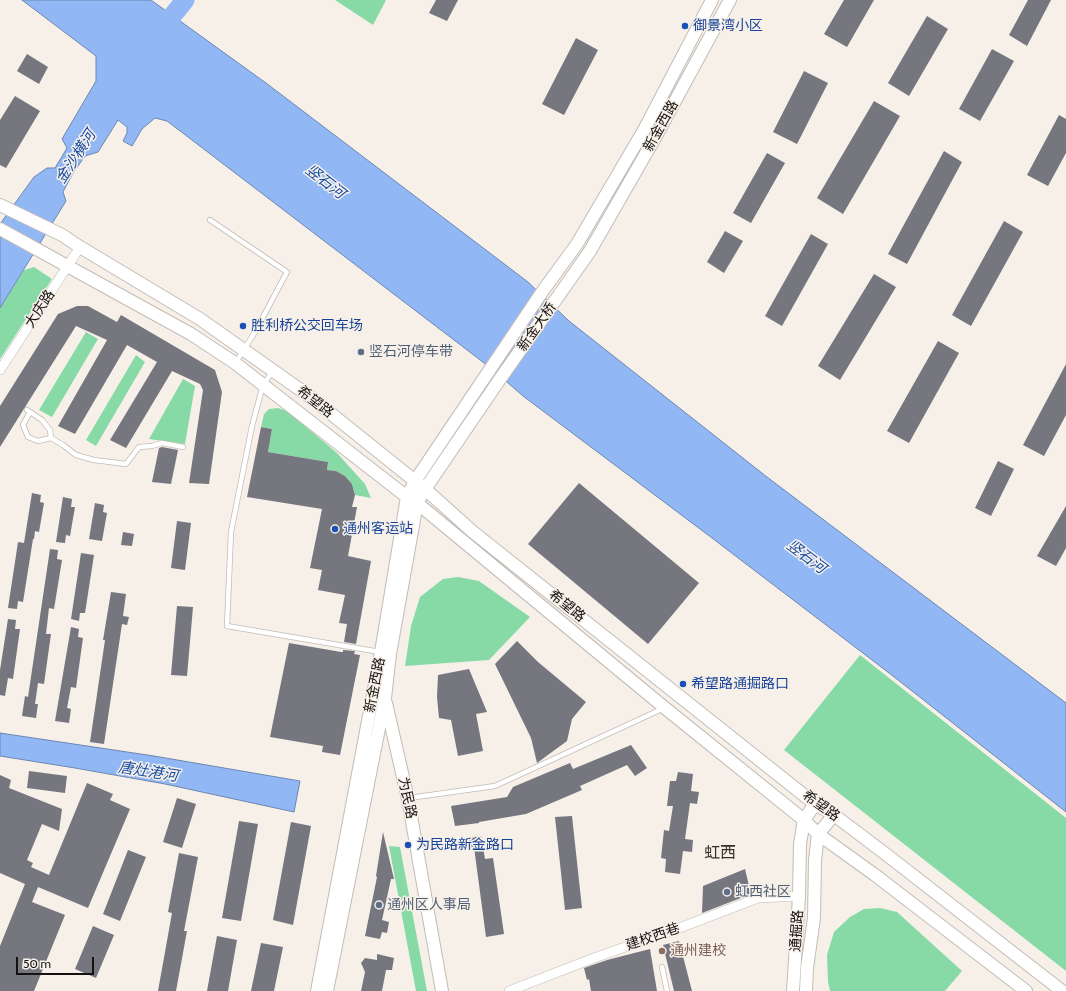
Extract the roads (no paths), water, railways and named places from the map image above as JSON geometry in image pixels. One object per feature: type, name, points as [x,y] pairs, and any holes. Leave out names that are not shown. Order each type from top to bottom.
[{"type":"main road","name":"新金西路","points":[[577,244],[644,130],[712,0]]},
{"type":"main road","name":"新金西路","points":[[590,251],[656,136],[730,0]]},
{"type":"main road","name":"希望路","points":[[0,205],[62,235],[80,248],[200,319],[309,396],[425,488],[473,532],[815,804],[834,815],[1062,991]]},
{"type":"main road","name":"希望路","points":[[0,229],[191,334],[235,363],[412,500],[664,708],[804,820],[818,834],[1026,991]]},
{"type":"main road","name":"新金大桥","points":[[473,396],[542,292],[577,244]]},
{"type":"main road","name":"新金大桥","points":[[484,402],[590,251]]},
{"type":"main road","name":"新金西路","points":[[316,991],[385,653],[415,481],[473,396]]},
{"type":"main road","name":"新金西路","points":[[412,500],[425,488],[484,402]]},
{"type":"main road","name":"为民路","points":[[385,653],[385,698],[408,799],[442,991]]},
{"type":"main road","name":"新金西路","points":[[327,991],[385,698]]},
{"type":"main road","name":"通掘路","points":[[793,991],[799,896],[800,844],[804,820],[815,804]]},
{"type":"main road","points":[[818,834],[834,815]]},
{"type":"main road","name":"通掘路","points":[[806,991],[807,968],[814,918],[815,860],[818,834]]},
{"type":"street","name":"大庆路","points":[[0,370],[80,248]]},
{"type":"street","name":"建校西巷","points":[[509,991],[594,958],[682,928],[758,898],[799,896]]},
{"type":"lane","points":[[210,220],[287,272],[255,332],[235,363]]},
{"type":"lane","points":[[274,371],[263,385],[252,426],[231,532],[227,626],[385,653]]},
{"type":"lane","points":[[51,438],[50,430],[42,420],[28,411],[23,425],[28,436],[38,441],[51,438],[64,445],[76,455],[94,460],[126,464],[139,447],[152,446],[162,443],[183,447]]},
{"type":"lane","points":[[408,799],[495,786],[664,708]]},
{"type":"lane","points":[[662,967],[666,991]]},
{"type":"water","points":[[22,0],[151,0],[266,83],[528,282],[569,321],[767,477],[1066,703],[1066,812],[893,676],[523,396],[492,369],[167,121],[155,118],[142,129],[132,146],[123,141],[127,133],[127,127],[118,120],[98,152],[85,156],[73,173],[63,192],[66,201],[0,308],[0,224],[34,177],[47,168],[55,168],[67,148],[62,139],[96,81],[96,56]]},
{"type":"water","name":"唐灶港河","points":[[0,733],[154,756],[300,781],[294,812],[165,784],[0,756]]},
{"type":"waterway","points":[[157,35],[185,0]]},
{"type":"place","name":"御景湾小区","points":[[685,26]]},
{"type":"place","name":"胜利桥公交回车场","points":[[243,326]]},
{"type":"place","name":"竖石河停车带","points":[[361,352]]},
{"type":"place","name":"通州客运站","points":[[335,529]]},
{"type":"place","name":"希望路通掘路口","points":[[683,684]]},
{"type":"place","name":"为民路新金路口","points":[[408,845]]},
{"type":"place","name":"虹西社区","points":[[727,892]]},
{"type":"place","name":"通州区人事局","points":[[379,905]]},
{"type":"place","name":"通州建校","points":[[662,951]]},
{"type":"district","name":"虹西","points":[[720,853]]},
{"type":"water label","name":"金沙横河","points":[[76,157]]},
{"type":"water label","name":"竖石河","points":[[325,182]]},
{"type":"water label","name":"竖石河","points":[[806,557]]}]
